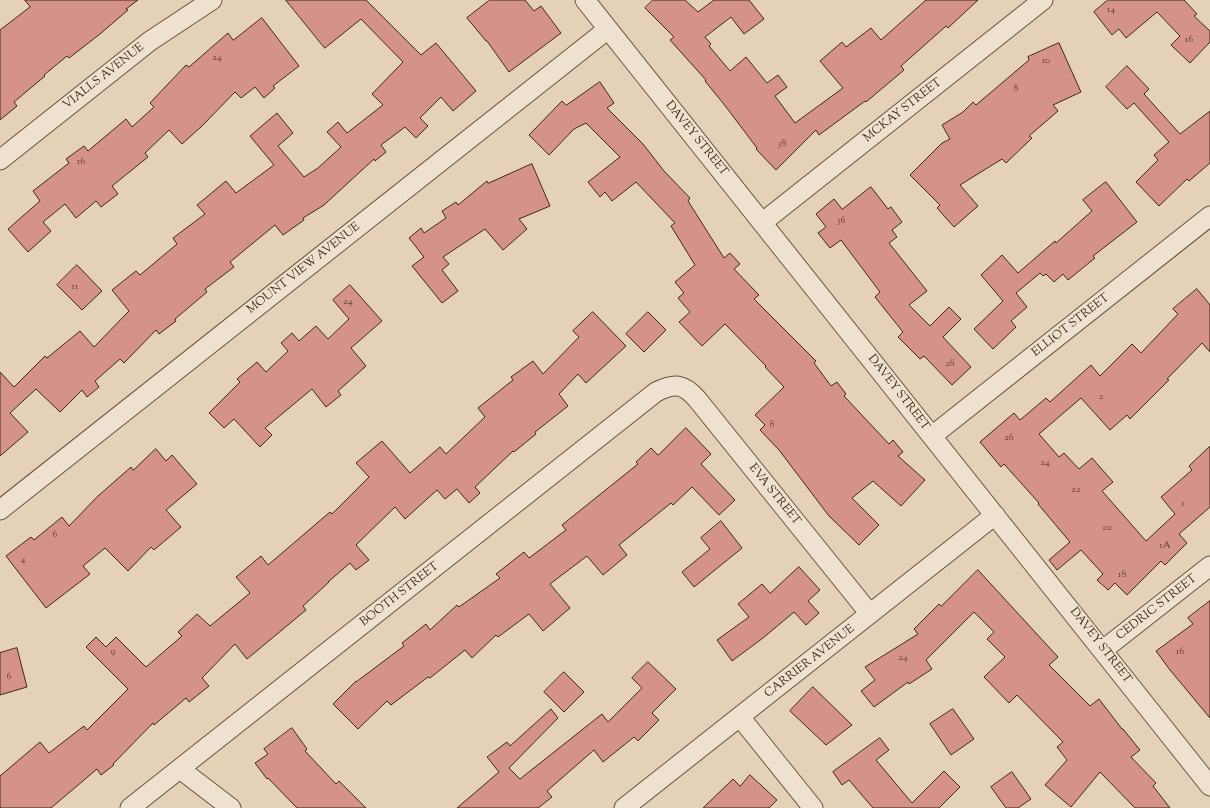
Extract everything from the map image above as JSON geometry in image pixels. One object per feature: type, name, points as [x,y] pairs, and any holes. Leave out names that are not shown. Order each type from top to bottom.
[{"type":"street","name":"VIALLS AVENUE","points":[[0,160],[150,41],[212,0]]},
{"type":"street","name":"MCKAY STREET","points":[[763,222],[1043,0]]},
{"type":"street","name":"DAVEY STREET","points":[[593,3],[608,29],[1210,786]]},
{"type":"street","name":"MOUNT VIEW AVENUE","points":[[0,510],[608,29]]},
{"type":"street","name":"ELLIOT STREET","points":[[932,436],[1210,216]]},
{"type":"street","name":"EVA STREET","points":[[673,385],[681,386],[697,399],[870,614]]},
{"type":"street","name":"BOOTH STREET","points":[[130,808],[656,392],[673,385]]},
{"type":"street","name":"CARRIER AVENUE","points":[[624,808],[995,515]]},
{"type":"street","name":"CEDRIC STREET","points":[[1103,650],[1210,566]]},
{"type":"street","points":[[740,717],[813,808]]},
{"type":"street","points":[[180,769],[231,808]]},
{"type":"building","points":[[25,0],[138,0],[126,9],[128,10],[100,34],[69,58],[67,56],[44,75],[45,76],[14,102],[17,106],[0,120],[0,30],[30,7]]},
{"type":"building","points":[[286,0],[366,0],[421,55],[436,43],[476,91],[453,111],[441,97],[420,118],[428,126],[416,138],[405,127],[381,145],[386,152],[375,161],[374,159],[324,205],[303,218],[304,220],[283,235],[275,225],[230,262],[234,267],[205,289],[207,292],[175,319],[176,321],[159,334],[156,330],[124,363],[120,359],[95,381],[99,387],[87,397],[82,390],[60,412],[36,389],[10,413],[28,432],[0,456],[0,372],[14,387],[45,356],[47,358],[80,331],[94,347],[129,311],[112,290],[136,271],[140,275],[177,244],[173,238],[205,214],[197,205],[226,181],[236,193],[274,165],[250,136],[277,113],[293,133],[278,146],[304,177],[318,168],[341,147],[327,132],[338,122],[347,133],[383,105],[372,94],[403,62],[361,19],[325,48]]},
{"type":"building","points":[[490,0],[525,0],[534,11],[541,6],[561,33],[509,72],[487,41],[467,18]]},
{"type":"building","points":[[653,0],[685,0],[698,12],[714,0],[749,0],[764,19],[744,34],[731,17],[705,37],[711,44],[709,46],[730,71],[746,57],[767,83],[778,75],[787,87],[775,96],[795,123],[843,88],[820,61],[842,42],[846,47],[871,28],[881,40],[926,0],[978,0],[948,28],[946,26],[901,66],[904,70],[866,102],[865,101],[819,135],[816,130],[776,170],[756,149],[757,148],[705,81],[706,80],[670,40],[674,37],[645,8]]},
{"type":"building","points":[[1108,0],[1184,0],[1197,14],[1194,16],[1210,31],[1210,42],[1190,63],[1171,45],[1180,36],[1157,12],[1126,38],[1119,29],[1112,35],[1094,12]]},
{"type":"building","points":[[262,18],[299,66],[273,86],[275,88],[264,98],[255,87],[241,98],[235,92],[182,144],[169,130],[145,153],[148,157],[112,186],[118,194],[101,207],[96,201],[76,218],[65,204],[43,222],[51,231],[28,252],[8,229],[40,201],[33,191],[69,163],[66,159],[84,146],[88,151],[126,119],[132,127],[154,107],[150,103],[186,65],[189,67],[228,33],[233,40]]},
{"type":"building","points":[[1059,43],[1081,92],[1053,105],[1058,111],[1029,136],[1032,138],[1006,163],[1002,159],[960,185],[978,206],[954,227],[937,208],[940,205],[910,175],[942,143],[950,139],[942,125],[963,112],[973,102],[976,105],[1029,60],[1028,57]]},
{"type":"building","points":[[1127,66],[1149,89],[1144,94],[1180,134],[1210,111],[1210,163],[1189,181],[1187,179],[1159,206],[1136,182],[1158,160],[1154,155],[1169,142],[1134,103],[1127,109],[1106,87]]},
{"type":"building","points":[[600,82],[614,103],[607,108],[643,144],[664,171],[690,198],[688,201],[724,258],[730,253],[740,264],[734,269],[759,295],[754,299],[816,361],[814,363],[831,386],[837,382],[846,394],[844,396],[889,444],[893,440],[903,452],[898,456],[925,480],[901,506],[873,481],[852,498],[879,525],[859,545],[829,516],[779,450],[760,430],[765,425],[755,415],[784,387],[765,367],[766,366],[725,324],[702,346],[679,322],[690,312],[678,298],[684,293],[675,282],[695,265],[671,226],[675,223],[636,182],[612,201],[605,192],[600,197],[588,182],[620,157],[586,123],[574,129],[549,155],[529,135],[562,101],[566,105]]},
{"type":"building","points":[[532,164],[550,206],[519,219],[527,229],[503,250],[485,229],[443,257],[449,264],[442,270],[458,291],[442,303],[412,266],[424,257],[409,238],[421,228],[424,233],[446,218],[442,211],[456,202],[458,205],[487,181],[488,183]]},
{"type":"building","points":[[1106,182],[1137,222],[1093,256],[1095,258],[1068,280],[1063,274],[1054,282],[1046,274],[1043,276],[1040,273],[1016,293],[1027,307],[1011,321],[1016,327],[993,349],[974,329],[1003,301],[981,275],[1002,255],[1018,273],[1055,241],[1056,243],[1092,211],[1083,200]]},
{"type":"building","points":[[871,187],[888,209],[891,207],[902,222],[892,230],[897,237],[889,243],[927,291],[909,305],[930,326],[949,307],[961,319],[943,337],[971,367],[952,385],[924,356],[920,359],[898,337],[903,332],[875,297],[880,292],[841,240],[830,248],[818,233],[826,227],[816,214],[834,199],[842,209]]},
{"type":"building","points":[[77,265],[102,291],[82,310],[57,285]]},
{"type":"building","points":[[350,285],[382,321],[351,348],[366,366],[338,391],[341,395],[326,407],[312,389],[265,428],[272,435],[260,447],[234,419],[224,428],[209,413],[240,382],[237,379],[257,362],[266,372],[288,351],[281,343],[292,333],[299,341],[316,326],[328,339],[349,319],[333,300]]},
{"type":"building","points":[[1197,289],[1210,305],[1210,352],[1202,343],[1167,379],[1169,380],[1130,419],[1127,415],[1110,430],[1081,398],[1039,434],[1059,457],[1064,453],[1079,469],[1092,458],[1113,482],[1102,491],[1146,541],[1175,514],[1161,497],[1192,470],[1189,466],[1210,446],[1210,507],[1179,534],[1187,543],[1165,565],[1161,561],[1127,595],[1115,583],[1108,590],[1097,580],[1103,574],[1081,550],[1057,570],[1049,560],[1070,542],[1038,504],[1039,503],[1004,464],[1001,467],[980,442],[1014,413],[1020,420],[1046,398],[1050,402],[1091,365],[1100,376],[1132,344],[1141,353],[1178,314],[1173,309]]},
{"type":"building","points":[[593,312],[626,346],[586,383],[578,374],[559,394],[568,406],[535,432],[536,434],[514,452],[513,451],[475,487],[480,493],[469,503],[457,489],[445,499],[437,490],[405,519],[395,507],[356,545],[369,560],[356,570],[350,563],[303,606],[306,610],[247,659],[235,644],[202,678],[209,686],[189,702],[186,698],[154,725],[153,723],[113,764],[114,765],[101,775],[97,769],[51,808],[0,808],[0,776],[40,742],[49,753],[84,726],[87,730],[128,689],[86,647],[96,637],[106,647],[116,637],[146,667],[182,636],[178,632],[197,614],[210,626],[250,593],[236,577],[261,556],[268,565],[330,512],[332,514],[369,477],[356,463],[382,441],[410,473],[440,447],[446,454],[485,417],[478,408],[513,380],[511,377],[533,361],[543,374],[579,337],[573,331]]},
{"type":"building","points":[[648,312],[666,330],[644,352],[626,334]]},
{"type":"building","points":[[686,428],[711,454],[701,464],[735,500],[719,515],[692,487],[673,505],[671,503],[619,545],[627,555],[603,575],[587,556],[550,584],[570,608],[543,631],[529,614],[498,637],[496,635],[472,658],[465,650],[430,678],[428,677],[391,705],[387,701],[358,729],[333,704],[356,681],[404,646],[402,643],[426,624],[430,630],[457,605],[459,607],[500,578],[496,574],[524,552],[529,558],[566,530],[562,525],[638,464],[636,462],[651,448],[658,455]]},
{"type":"building","points":[[156,449],[166,461],[172,455],[197,484],[166,510],[181,527],[154,550],[151,547],[128,571],[105,548],[83,566],[90,574],[46,608],[6,556],[31,537],[34,540],[62,517],[69,526],[98,496],[131,467],[133,470]]},
{"type":"building","points":[[721,521],[742,548],[694,587],[682,572],[710,549],[701,538]]},
{"type":"building","points":[[799,567],[820,590],[808,601],[819,613],[806,625],[794,612],[732,661],[717,640],[749,617],[738,604],[762,584],[770,593]]},
{"type":"building","points":[[978,570],[1058,657],[1049,665],[1090,706],[1099,699],[1140,750],[1131,757],[1156,783],[1153,786],[1170,808],[1135,808],[1100,772],[1071,807],[1045,785],[1067,760],[1057,747],[1063,742],[1017,695],[1009,703],[984,677],[1005,657],[987,639],[994,632],[974,612],[926,660],[932,669],[909,684],[908,682],[874,707],[861,691],[875,680],[865,667],[918,634],[914,629],[939,604],[941,606]]},
{"type":"building","points":[[1210,601],[1210,718],[1156,651],[1193,624],[1188,618]]},
{"type":"building","points":[[17,648],[27,687],[0,695],[0,653]]},
{"type":"building","points":[[648,662],[676,689],[652,713],[659,720],[638,741],[634,737],[603,762],[594,750],[547,791],[552,797],[538,808],[457,808],[499,772],[487,757],[507,742],[510,746],[551,709],[558,718],[509,768],[520,779],[602,714],[608,722],[642,688],[632,678]]},
{"type":"building","points":[[564,672],[584,692],[564,712],[544,692]]},
{"type":"building","points":[[813,687],[852,725],[826,745],[790,711]]},
{"type":"building","points":[[953,709],[974,739],[951,755],[930,724]]},
{"type":"building","points":[[292,728],[307,749],[305,751],[336,784],[339,781],[366,808],[297,808],[268,778],[267,779],[255,763],[268,754],[264,749]]},
{"type":"building","points":[[880,738],[889,750],[876,760],[912,803],[944,771],[960,787],[939,808],[873,808],[849,780],[842,785],[833,772]]},
{"type":"building","points":[[1012,772],[1031,799],[1018,808],[1006,808],[991,787]]},
{"type":"building","points":[[750,775],[777,800],[769,808],[703,808],[733,779],[740,786]]}]
